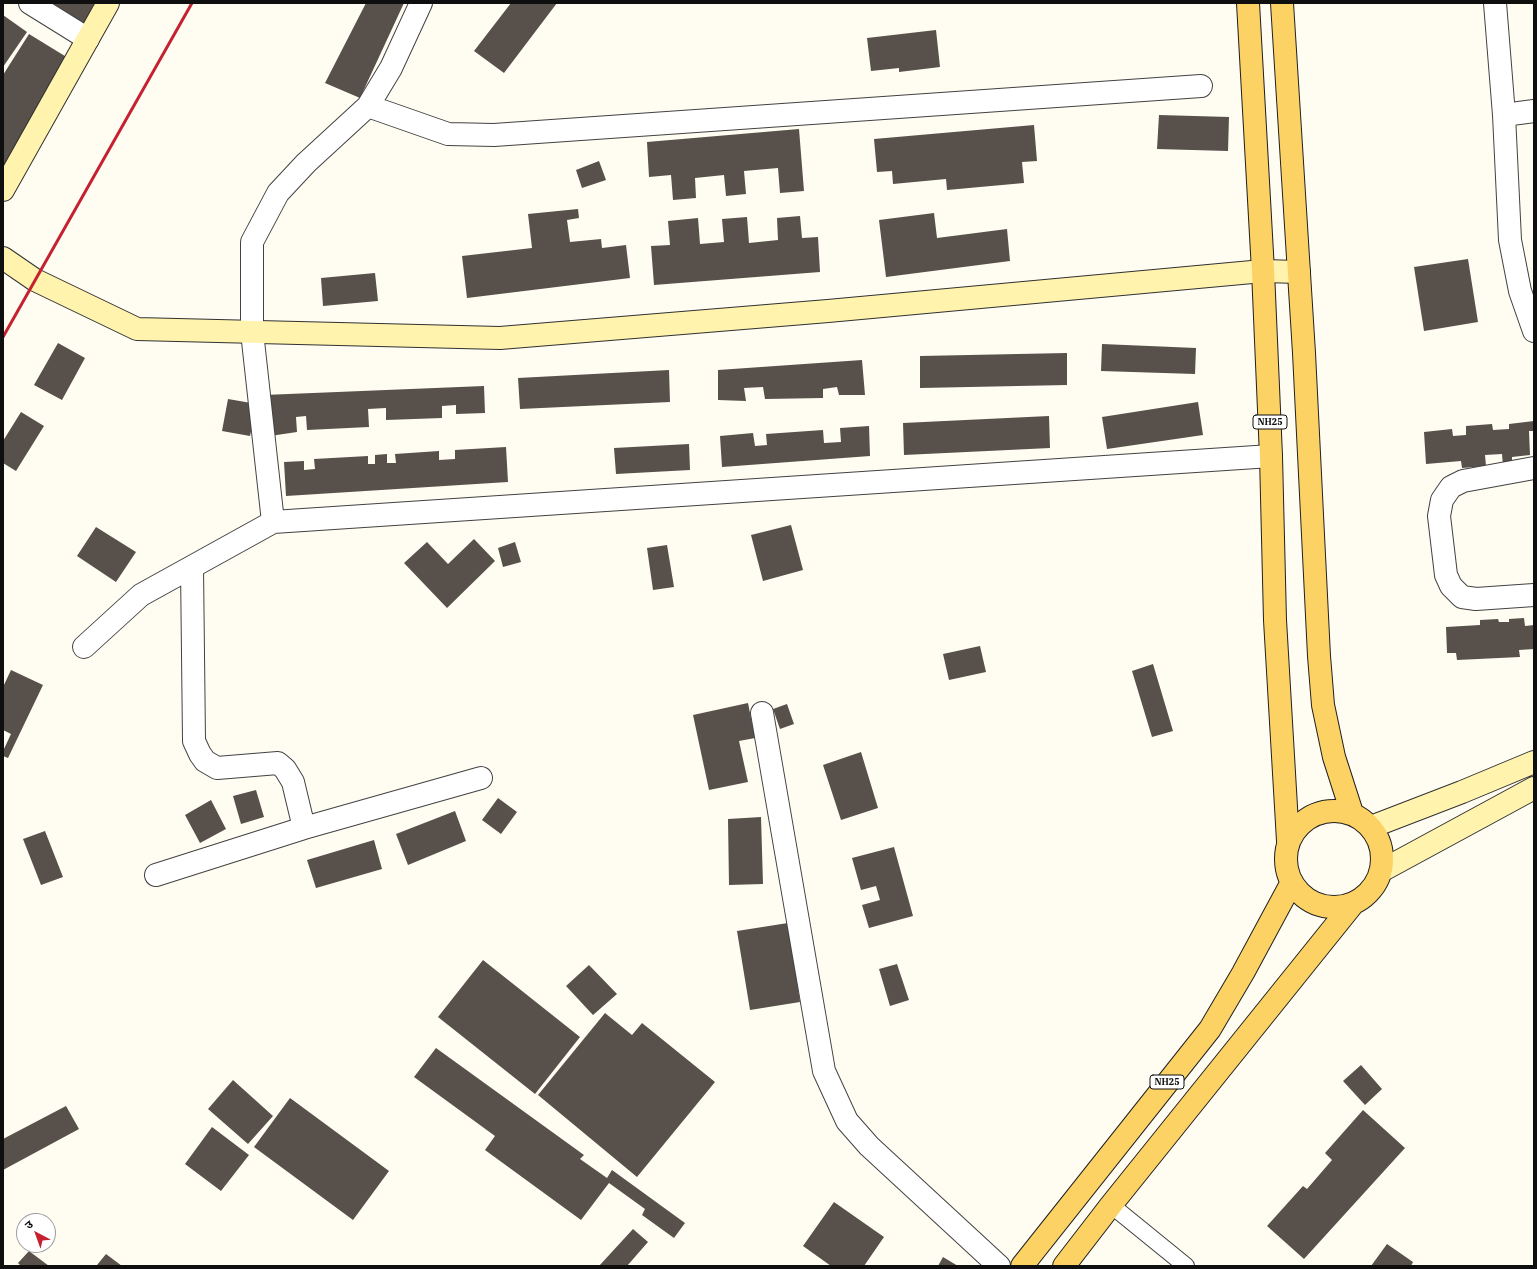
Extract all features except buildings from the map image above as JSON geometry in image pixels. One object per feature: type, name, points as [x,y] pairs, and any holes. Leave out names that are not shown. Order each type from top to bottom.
[{"type":"main road","name":"NH25","points":[[1248,3],[1264,271],[1271,456],[1274,620],[1288,842],[1285,863],[1291,884],[1307,900],[1329,908],[1352,905]]},
{"type":"main road","points":[[1282,3],[1299,272],[1319,656],[1323,705],[1334,757],[1352,813]]},
{"type":"main road","name":"NH25","points":[[1064,1266],[1111,1205],[1352,905],[1371,891],[1382,871],[1382,848],[1371,827],[1352,813],[1326,810],[1303,821],[1288,842]]},
{"type":"main road","name":"NH25","points":[[1022,1266],[1210,1029],[1243,973],[1291,884]]},
{"type":"street","points":[[30,3],[88,39]]},
{"type":"street","points":[[3,190],[108,3]]},
{"type":"street","points":[[273,522],[252,332],[252,242],[278,193],[306,163],[368,106],[391,68],[421,3]]},
{"type":"street","points":[[1495,3],[1504,116],[1510,240],[1520,291],[1534,331]]},
{"type":"street","points":[[368,106],[448,134],[494,135],[1201,86]]},
{"type":"street","points":[[1504,116],[1534,111]]},
{"type":"street","points":[[3,258],[35,280],[136,329],[500,338],[820,312],[1264,271],[1299,272]]},
{"type":"street","points":[[84,647],[141,595],[273,522],[1271,456]]},
{"type":"street","points":[[1534,468],[1463,481],[1451,487],[1442,500],[1439,516],[1446,575],[1451,586],[1462,597],[1476,600],[1534,595]]},
{"type":"street","points":[[192,567],[194,741],[200,754],[206,761],[217,768],[278,764],[285,769],[293,782],[304,828]]},
{"type":"street","points":[[762,713],[824,1071],[847,1121],[868,1146],[999,1266]]},
{"type":"street","points":[[1371,827],[1534,762]]},
{"type":"street","points":[[156,875],[304,828],[481,778]]},
{"type":"street","points":[[1382,871],[1534,788]]},
{"type":"lane","points":[[1111,1205],[1186,1266]]},
{"type":"railway","points":[[3,337],[192,3]]}]
